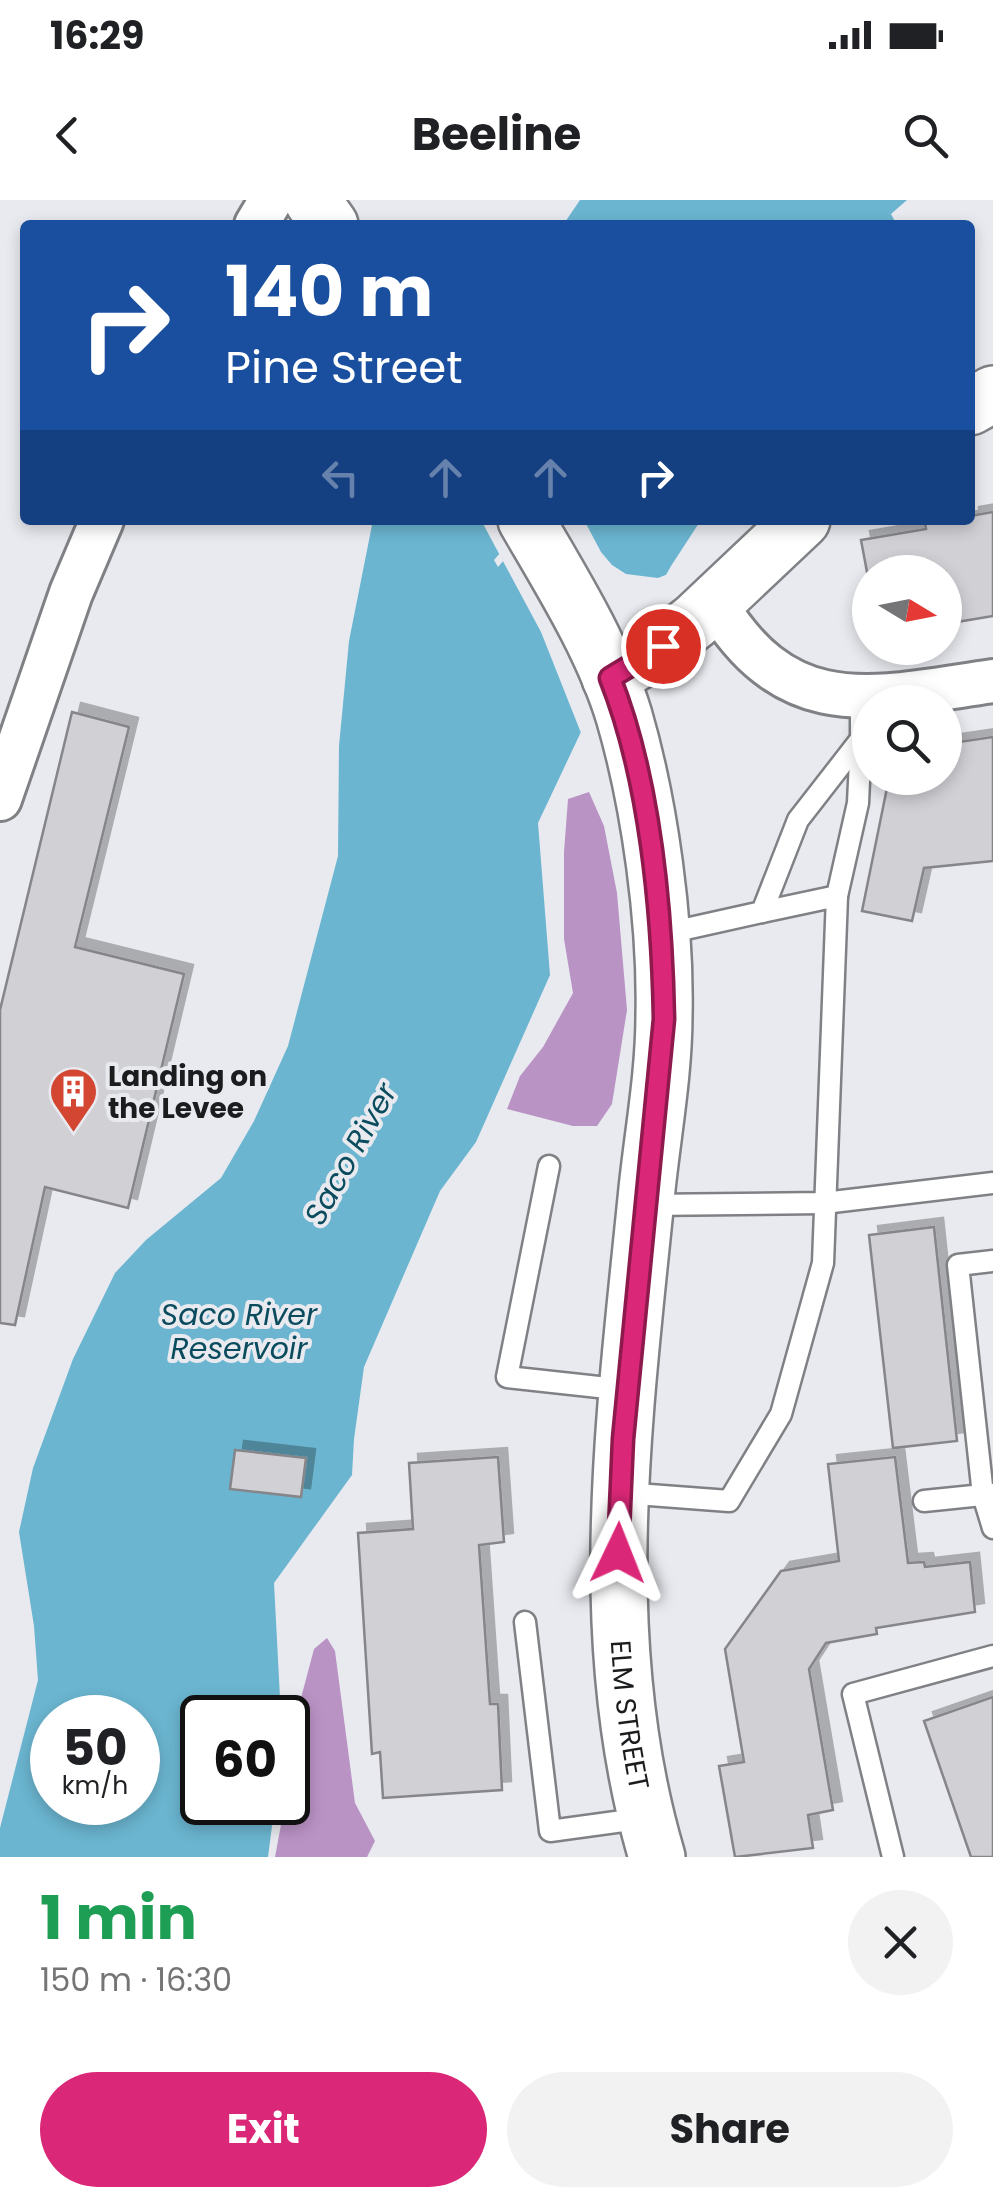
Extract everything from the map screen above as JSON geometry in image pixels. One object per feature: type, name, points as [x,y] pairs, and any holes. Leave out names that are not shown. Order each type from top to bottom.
[{"type":"main road","name":"ELM STREET","points":[[529,525],[610,678],[630,737],[652,860],[660,934],[664,1019],[628,1390],[617,1586],[620,1653],[633,1757],[652,1838]]},
{"type":"main road","points":[[610,678],[663,646],[797,525]]},
{"type":"street","points":[[0,799],[70,593],[100,525]]},
{"type":"street","points":[[715,603],[734,634],[770,666],[852,713]]},
{"type":"street","points":[[962,690],[993,681]]},
{"type":"lane","points":[[762,912],[798,820],[852,733]]},
{"type":"lane","points":[[621,1492],[729,1501],[782,1414],[823,1263],[837,896],[858,795]]},
{"type":"lane","points":[[660,934],[837,896]]},
{"type":"lane","points":[[549,1166],[507,1377],[628,1390]]},
{"type":"lane","points":[[646,1205],[824,1203],[993,1182]]},
{"type":"lane","points":[[993,1260],[958,1266],[993,1528]]},
{"type":"lane","points":[[924,1501],[988,1495]]},
{"type":"lane","points":[[526,1622],[550,1831],[652,1838]]},
{"type":"lane","points":[[893,1857],[853,1694],[993,1656]]},
{"type":"shaded area","points":[[589,792],[604,826],[617,893],[627,1010],[612,1104],[597,1126],[573,1126],[507,1109],[520,1076],[543,1047],[573,993],[564,939],[568,799]]},
{"type":"shaded area","points":[[327,1638],[335,1651],[355,1803],[375,1841],[367,1857],[275,1857],[281,1825],[310,1825],[310,1695],[302,1695],[314,1649]]},
{"type":"water","points":[[580,200],[907,200],[891,214],[894,220],[566,220]]},
{"type":"water","name":"Saco River Reservoir","points":[[372,525],[525,525],[494,560],[498,567],[535,525],[698,525],[597,698],[538,823],[550,975],[476,1142],[440,1191],[364,1367],[352,1475],[274,1583],[280,1695],[180,1695],[180,1825],[272,1825],[268,1857],[0,1857],[0,1828],[30,1711],[30,1825],[160,1825],[160,1695],[34,1695],[38,1680],[34,1626],[19,1532],[33,1468],[73,1359],[115,1273],[146,1240],[221,1178],[254,1121],[288,1046],[338,856],[339,746],[349,641]]},
{"type":"pier","points":[[484,525],[587,525],[601,552],[626,574],[658,578],[673,572],[583,738],[541,632]]},
{"type":"building","points":[[993,512],[993,616],[962,621],[962,555],[864,555],[861,540],[926,529],[925,525],[975,525],[975,515]]},
{"type":"building","points":[[72,712],[129,727],[75,947],[184,974],[128,1208],[45,1187],[15,1325],[0,1323],[0,1010]]},
{"type":"building","points":[[993,737],[993,861],[924,868],[912,921],[862,911],[886,795],[962,795],[962,742]]},
{"type":"building","points":[[934,1227],[957,1441],[893,1448],[869,1235]]},
{"type":"building","points":[[235,1450],[306,1458],[301,1497],[230,1489]]},
{"type":"building","points":[[498,1457],[504,1542],[479,1545],[490,1704],[498,1704],[502,1790],[383,1798],[380,1752],[372,1754],[358,1533],[413,1529],[409,1463]]},
{"type":"building","points":[[895,1457],[908,1563],[924,1562],[925,1567],[970,1562],[975,1612],[876,1628],[877,1634],[826,1643],[809,1669],[833,1810],[808,1815],[813,1848],[735,1857],[719,1766],[744,1762],[725,1649],[781,1571],[839,1561],[828,1464]]},
{"type":"building","points":[[993,1697],[993,1857],[971,1857],[924,1721]]},
{"type":"place","name":"Landing on the Levee","points":[[73,1134]]},
{"type":"route","points":[[618,1553],[623,1439],[664,1019],[664,974],[638,775],[610,678],[663,646]]},
{"type":"water label","name":"Saco River","points":[[351,1154]]}]
